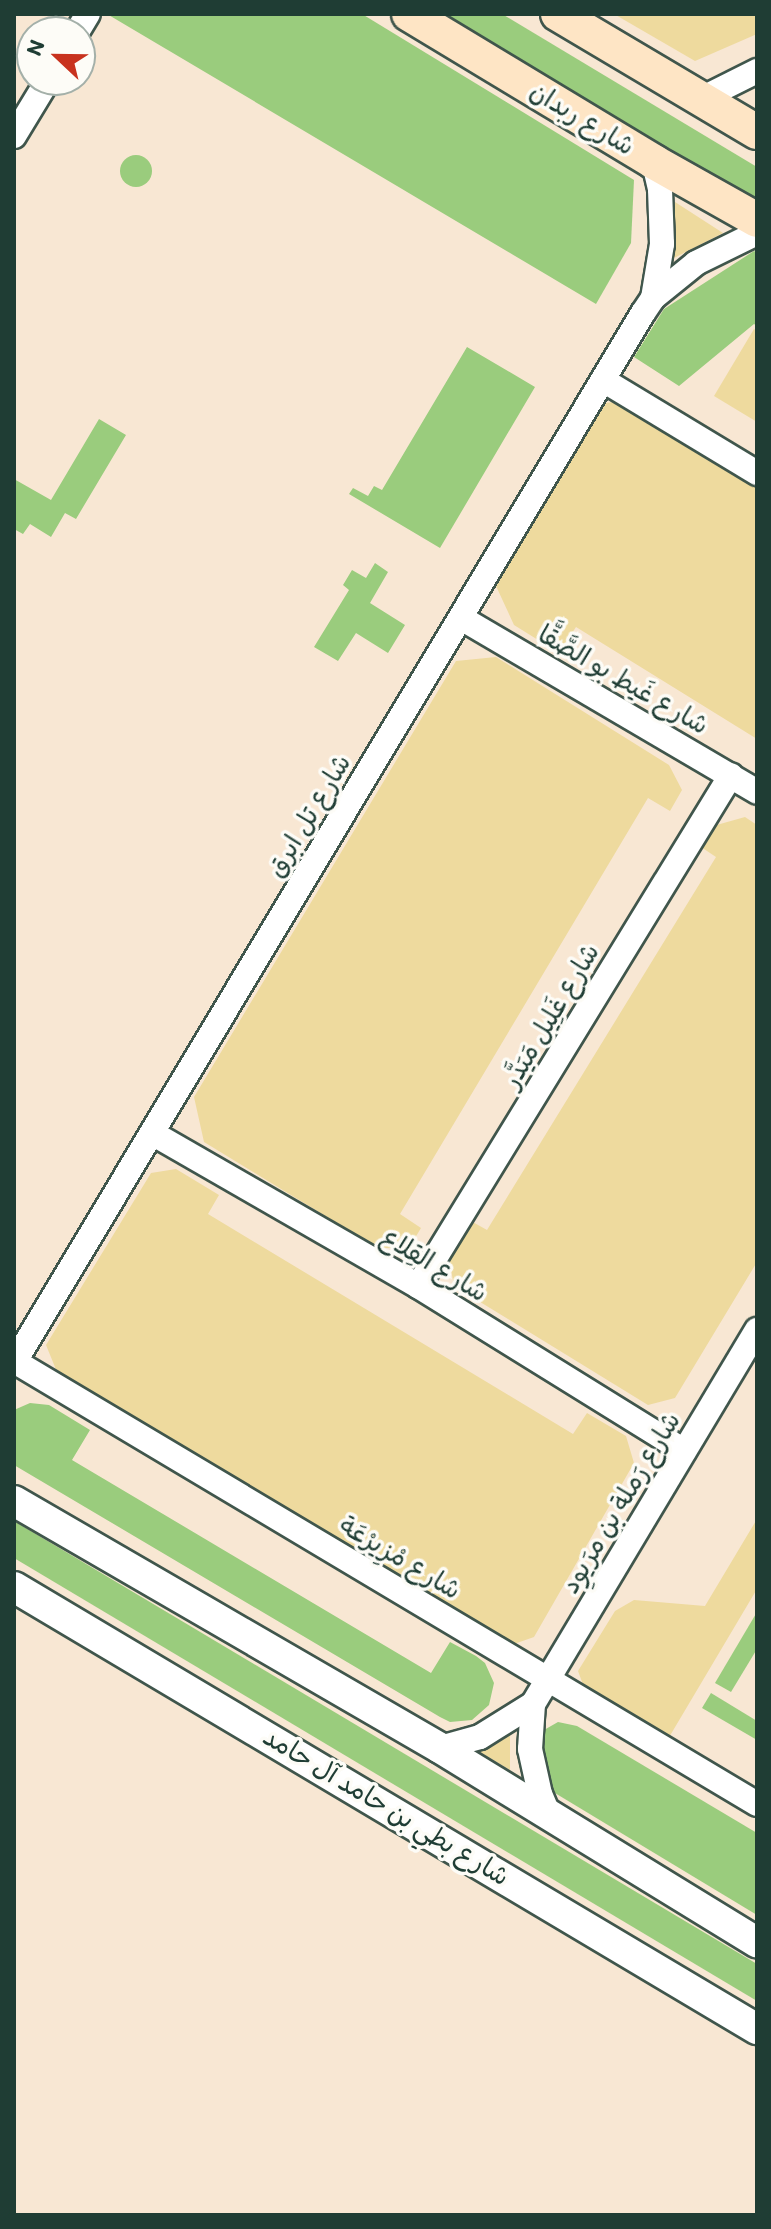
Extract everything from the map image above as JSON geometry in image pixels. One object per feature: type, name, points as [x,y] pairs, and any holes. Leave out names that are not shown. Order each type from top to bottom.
[{"type":"main road","name":"شارع ربدان","points":[[409,14],[654,162],[757,220]]},
{"type":"main road","points":[[558,14],[757,132]]},
{"type":"street","points":[[701,99],[757,71]]},
{"type":"street","points":[[14,136],[38,96]]},
{"type":"street","name":"شارع تل ابرق","points":[[653,298],[663,230],[654,162]]},
{"type":"street","name":"شارع تل ابرق","points":[[14,1362],[653,298],[696,263],[757,233]]},
{"type":"street","points":[[603,380],[757,473]]},
{"type":"street","name":"شارع غَيط بو الصَّقَّا","points":[[461,618],[757,792]]},
{"type":"street","name":"شارع غَلِيل مَيَدَّر","points":[[418,1286],[731,775]]},
{"type":"street","name":"شارع القِلاع","points":[[152,1133],[418,1286],[684,1451]]},
{"type":"street","name":"شارع رَملة بن مرَيوِد","points":[[440,1748],[480,1737],[533,1704],[757,1330]]},
{"type":"street","name":"شارع مْزِيرْعَة","points":[[14,1362],[757,1804]]},
{"type":"street","points":[[14,1501],[440,1748],[757,1942]]},
{"type":"street","name":"شارع بطي بن حامد آل حامد","points":[[14,1587],[757,2029]]},
{"type":"street","points":[[533,1704],[532,1761],[549,1815]]},
{"type":"green space","points":[[107,14],[362,14],[634,180],[631,243],[596,304]]},
{"type":"green space","points":[[438,14],[502,14],[757,167],[757,205]]},
{"type":"green space","points":[[136,155],[148,159],[152,171],[148,183],[136,187],[124,183],[120,171],[124,159]]},
{"type":"green space","points":[[754,251],[757,253],[757,326],[754,324],[679,386],[634,357],[664,309]]},
{"type":"green space","points":[[467,347],[535,387],[440,548],[349,494],[353,488],[368,496],[374,486],[382,490]]},
{"type":"green space","points":[[99,419],[126,435],[76,519],[65,513],[51,537],[30,524],[23,534],[14,529],[14,479],[51,500]]},
{"type":"green space","points":[[375,563],[388,572],[370,603],[405,625],[388,653],[356,633],[338,661],[314,647],[349,590],[343,585],[352,570],[366,578]]},
{"type":"green space","points":[[30,1403],[49,1405],[90,1430],[72,1460],[431,1673],[450,1642],[476,1656],[485,1663],[494,1683],[489,1705],[472,1720],[450,1722],[440,1717],[14,1465],[14,1410]]},
{"type":"green space","points":[[14,1521],[757,1964],[757,2001],[14,1558]]},
{"type":"green space","points":[[757,1612],[757,1649],[731,1692],[715,1683]]},
{"type":"green space","points":[[711,1693],[757,1721],[757,1740],[702,1708]]},
{"type":"green space","points":[[558,1722],[577,1726],[757,1833],[757,1915],[540,1784],[537,1734]]},
{"type":"sand","points":[[614,14],[757,14],[757,34],[695,61]]},
{"type":"sand","points":[[675,202],[723,233],[672,259]]},
{"type":"sand","points":[[754,329],[757,331],[757,422],[714,396]]},
{"type":"sand","points":[[622,401],[757,483],[757,739],[576,627],[559,653],[514,625],[496,586],[605,403]]},
{"type":"sand","points":[[496,657],[669,765],[682,790],[670,811],[648,798],[400,1214],[421,1228],[409,1248],[378,1248],[204,1142],[194,1097],[456,661]]},
{"type":"sand","points":[[745,817],[757,825],[757,1262],[675,1398],[648,1405],[454,1286],[449,1259],[471,1221],[487,1230],[716,857],[701,847],[713,826]]},
{"type":"sand","points":[[176,1169],[219,1195],[208,1214],[573,1434],[587,1413],[626,1436],[634,1463],[534,1637],[514,1644],[57,1372],[46,1345],[151,1173]]},
{"type":"sand","points":[[757,1519],[757,1589],[668,1739],[585,1690],[578,1671],[615,1611],[634,1600],[705,1606]]},
{"type":"sand","points":[[510,1724],[510,1770],[465,1743]]}]
